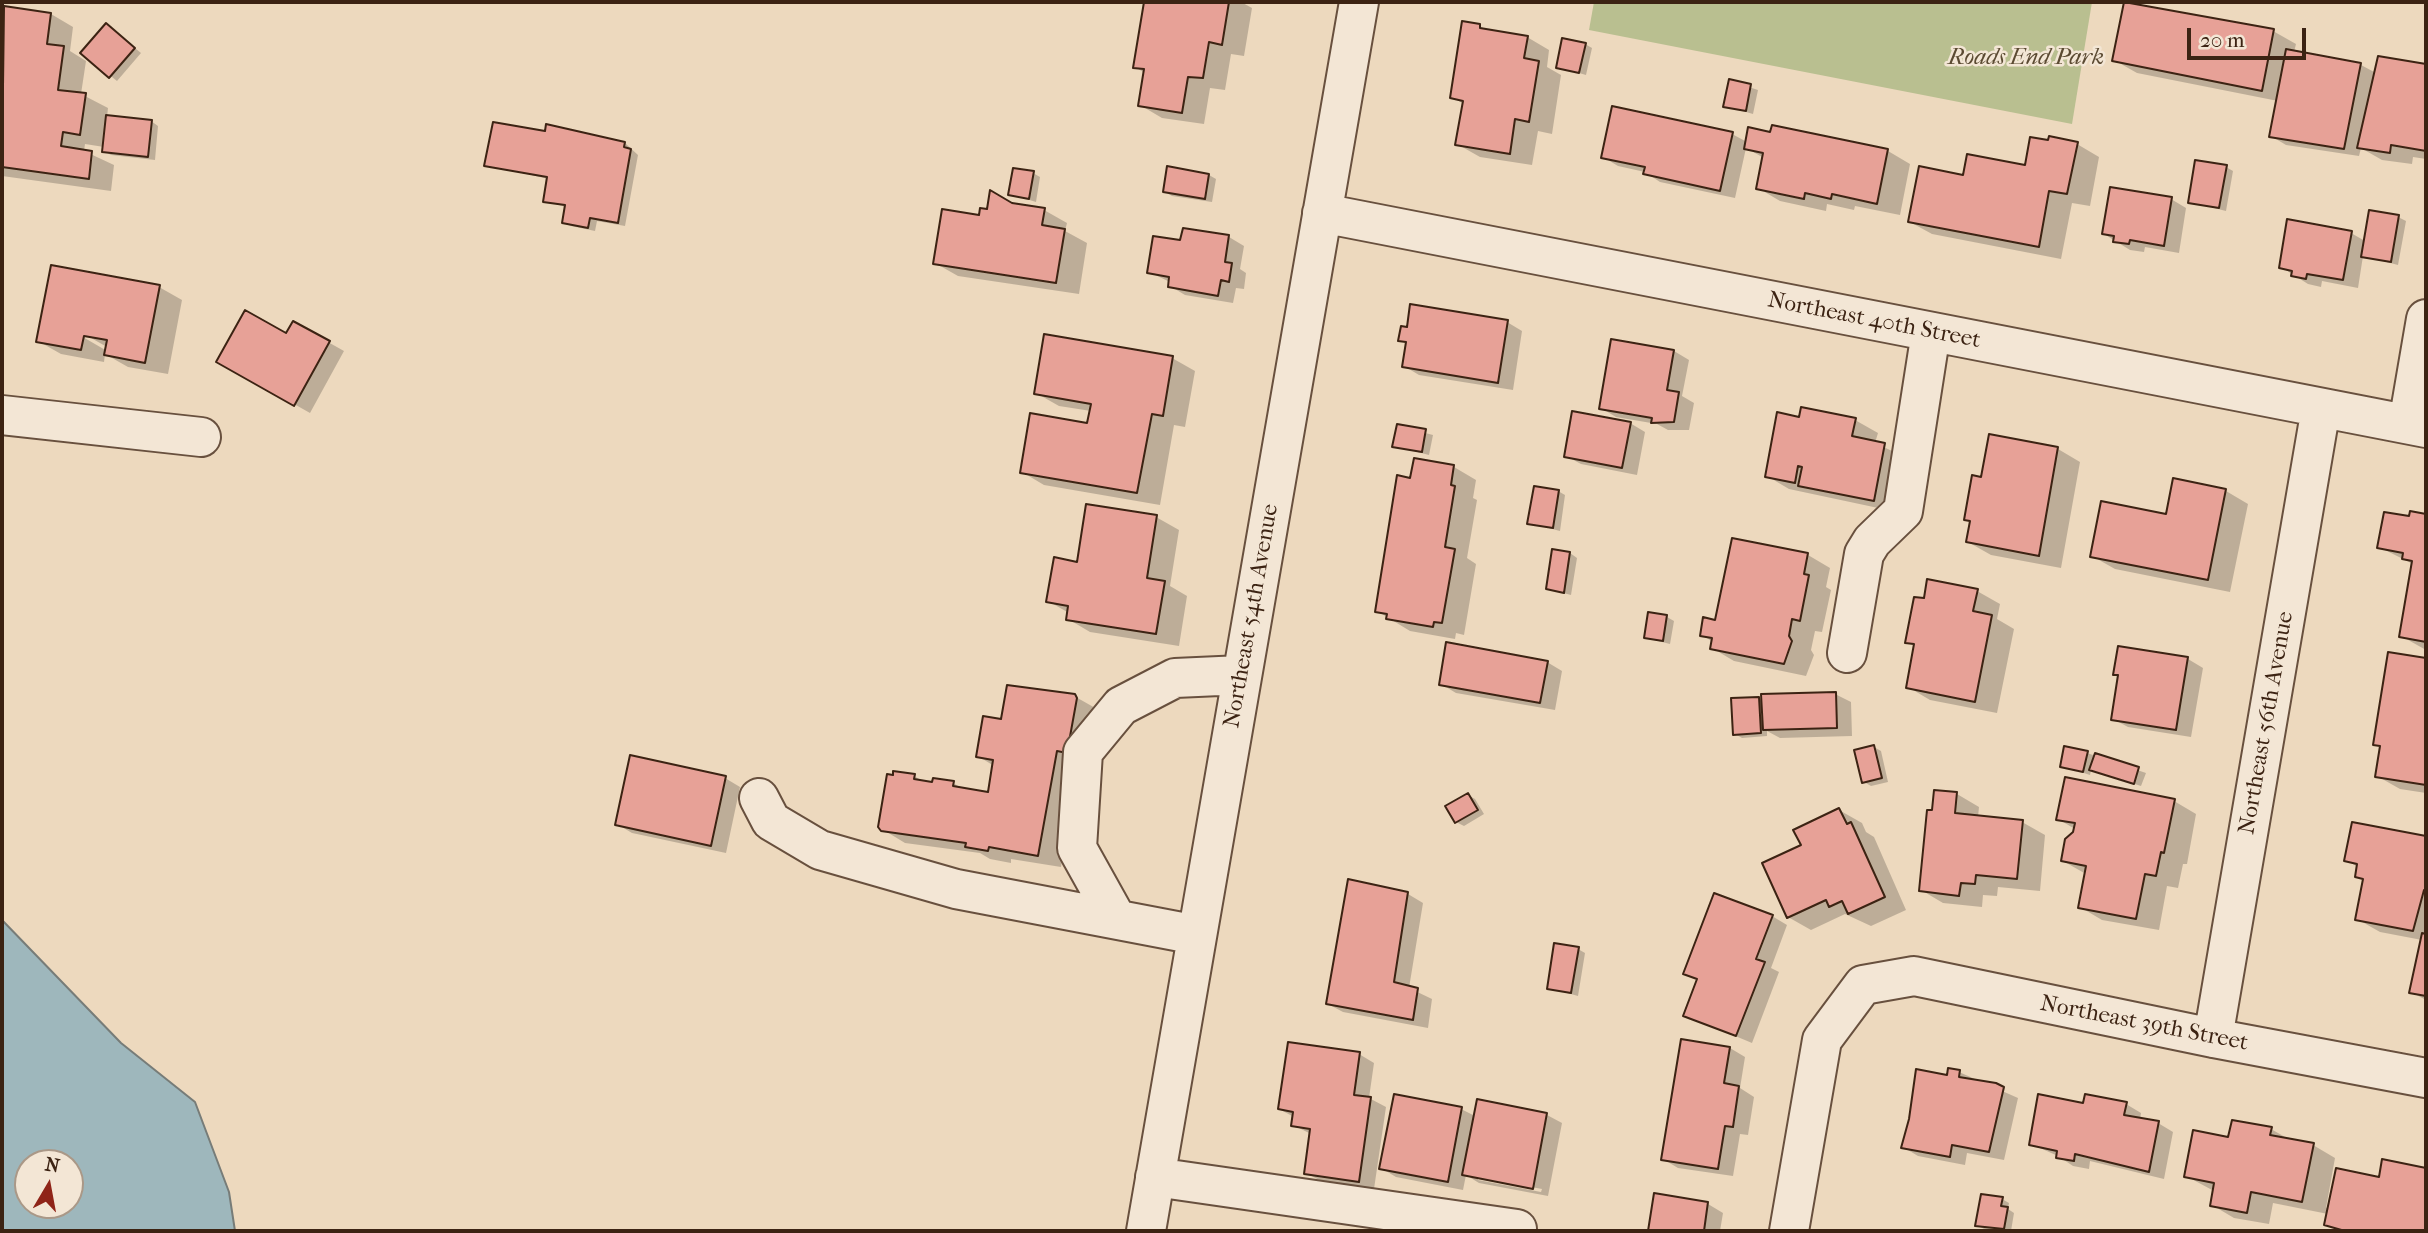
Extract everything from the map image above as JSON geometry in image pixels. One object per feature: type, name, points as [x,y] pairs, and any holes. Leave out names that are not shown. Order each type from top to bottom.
[{"type":"street","name":"Northeast 54th Avenue","points":[[1146,1231],[1359,2]]},
{"type":"street","name":"Northeast 40th Street","points":[[1322,213],[2417,426]]},
{"type":"street","points":[[2417,426],[2426,319]]},
{"type":"street","points":[[1846,653],[1864,554],[1872,541],[1903,511],[1931,332]]},
{"type":"street","name":"Northeast 56th Avenue","points":[[2213,1038],[2321,408]]},
{"type":"street","points":[[2,415],[201,437]]},
{"type":"street","points":[[1116,918],[1077,848],[1083,752],[1121,706],[1175,678],[1242,675]]},
{"type":"street","points":[[759,798],[771,821],[820,850],[957,888],[1197,935]]},
{"type":"street","name":"Northeast 39th Street","points":[[1789,1231],[1822,1040],[1863,985],[1914,976],[2213,1038],[2426,1078]]},
{"type":"street","points":[[1155,1177],[1517,1229]]},
{"type":"green space","name":"Roads End Park","points":[[1594,2],[2092,2],[2072,124],[1589,30]]},
{"type":"water","points":[[2,920],[121,1043],[195,1102],[229,1192],[235,1231],[2,1231]]},
{"type":"building","points":[[1144,2],[1229,2],[1222,45],[1209,42],[1203,78],[1188,77],[1182,113],[1138,106],[1144,69],[1133,68]]},
{"type":"building","points":[[2124,2],[2274,29],[2262,91],[2112,61]]},
{"type":"building","points":[[4,6],[51,13],[47,44],[64,46],[58,90],[86,93],[80,135],[63,132],[61,146],[92,151],[89,179],[2,167]]},
{"type":"building","points":[[1462,21],[1480,24],[1480,28],[1528,36],[1524,58],[1539,61],[1529,122],[1515,119],[1510,154],[1455,145],[1463,101],[1450,98]]},
{"type":"building","points":[[106,23],[135,48],[109,78],[80,53]]},
{"type":"building","points":[[1562,38],[1586,43],[1579,73],[1556,68]]},
{"type":"building","points":[[2286,49],[2361,63],[2344,149],[2269,137]]},
{"type":"building","points":[[2378,56],[2426,64],[2426,151],[2391,145],[2390,153],[2357,148]]},
{"type":"building","points":[[1729,79],[1751,84],[1746,111],[1723,107]]},
{"type":"building","points":[[1612,106],[1733,132],[1720,191],[1643,174],[1645,167],[1601,158]]},
{"type":"building","points":[[106,115],[152,120],[148,157],[102,152]]},
{"type":"building","points":[[493,122],[545,131],[546,124],[625,142],[624,147],[631,149],[618,223],[590,218],[588,228],[562,223],[565,205],[543,202],[547,177],[484,166]]},
{"type":"building","points":[[1772,125],[1888,149],[1877,204],[1832,194],[1831,199],[1805,193],[1804,199],[1756,189],[1763,153],[1744,149],[1748,127],[1770,132]]},
{"type":"building","points":[[2049,136],[2078,142],[2067,194],[2049,191],[2039,247],[1908,222],[1919,166],[1963,175],[1967,154],[2025,165],[2030,137],[2048,140]]},
{"type":"building","points":[[2195,160],[2227,165],[2219,208],[2188,203]]},
{"type":"building","points":[[1167,166],[1209,174],[1205,199],[1163,192]]},
{"type":"building","points":[[1013,168],[1034,171],[1029,199],[1008,195]]},
{"type":"building","points":[[2110,187],[2172,197],[2164,246],[2130,240],[2129,244],[2113,242],[2114,236],[2102,234]]},
{"type":"building","points":[[990,190],[1012,203],[1045,208],[1042,225],[1065,229],[1056,283],[933,264],[942,209],[979,215],[980,208],[987,209]]},
{"type":"building","points":[[2369,210],[2399,215],[2391,262],[2361,257]]},
{"type":"building","points":[[2287,219],[2352,231],[2343,280],[2307,274],[2306,279],[2291,276],[2292,271],[2279,268]]},
{"type":"building","points":[[1183,228],[1229,235],[1225,262],[1232,263],[1229,282],[1221,280],[1218,296],[1168,287],[1169,277],[1147,273],[1153,236],[1180,240]]},
{"type":"building","points":[[51,265],[160,285],[145,363],[104,355],[107,340],[84,336],[81,350],[36,342]]},
{"type":"building","points":[[1410,304],[1508,320],[1498,383],[1402,367],[1406,342],[1398,341],[1401,326],[1407,327]]},
{"type":"building","points":[[245,310],[286,333],[293,321],[330,341],[294,406],[216,362]]},
{"type":"building","points":[[1044,334],[1173,356],[1163,416],[1152,414],[1137,493],[1020,473],[1030,413],[1087,423],[1091,404],[1034,394]]},
{"type":"building","points":[[1611,339],[1674,350],[1667,390],[1679,392],[1674,422],[1651,423],[1652,418],[1599,409]]},
{"type":"building","points":[[1801,407],[1856,418],[1852,436],[1885,443],[1874,501],[1798,486],[1802,467],[1798,466],[1795,483],[1765,477],[1777,412],[1799,417]]},
{"type":"building","points":[[1572,411],[1631,422],[1622,468],[1564,457]]},
{"type":"building","points":[[1397,424],[1426,429],[1422,452],[1392,447]]},
{"type":"building","points":[[1989,434],[2058,447],[2039,556],[1966,542],[1970,521],[1964,520],[1972,475],[1981,477]]},
{"type":"building","points":[[1414,458],[1454,465],[1451,485],[1455,486],[1445,547],[1455,549],[1442,623],[1434,622],[1433,627],[1386,619],[1387,614],[1375,612],[1397,475],[1410,478]]},
{"type":"building","points":[[2173,478],[2226,489],[2208,580],[2090,557],[2101,501],[2166,514]]},
{"type":"building","points":[[1534,486],[1559,490],[1553,528],[1527,524]]},
{"type":"building","points":[[1086,504],[1157,515],[1147,578],[1165,581],[1156,634],[1066,620],[1068,606],[1046,602],[1054,557],[1077,562]]},
{"type":"building","points":[[2410,511],[2426,514],[2426,642],[2399,637],[2412,561],[2402,559],[2403,553],[2377,548],[2384,512],[2409,516]]},
{"type":"building","points":[[1732,538],[1808,553],[1804,574],[1809,575],[1800,621],[1792,619],[1789,636],[1792,641],[1784,664],[1710,649],[1712,638],[1700,636],[1703,617],[1715,620]]},
{"type":"building","points":[[1552,549],[1570,552],[1564,593],[1546,589]]},
{"type":"building","points":[[1927,579],[1978,589],[1973,611],[1992,615],[1975,702],[1906,688],[1914,644],[1905,643],[1914,597],[1924,598]]},
{"type":"building","points":[[1648,612],[1667,615],[1663,641],[1644,638]]},
{"type":"building","points":[[1446,642],[1548,661],[1540,703],[1439,685]]},
{"type":"building","points":[[2118,646],[2188,657],[2176,730],[2111,720],[2118,675],[2113,675]]},
{"type":"building","points":[[2388,652],[2426,658],[2426,785],[2375,777],[2380,746],[2373,745]]},
{"type":"building","points":[[1007,685],[1075,694],[1077,698],[1067,753],[1057,751],[1038,856],[989,847],[988,851],[965,847],[966,843],[881,831],[878,827],[887,774],[893,775],[893,771],[915,774],[914,779],[932,782],[933,778],[954,781],[953,786],[988,792],[993,760],[976,757],[983,716],[1001,719]]},
{"type":"building","points":[[1836,692],[1837,728],[1763,730],[1761,694]]},
{"type":"building","points":[[1759,697],[1761,733],[1733,735],[1731,698]]},
{"type":"building","points":[[1874,745],[1882,778],[1862,783],[1854,750]]},
{"type":"building","points":[[2064,746],[2088,751],[2083,772],[2060,767]]},
{"type":"building","points":[[2095,753],[2139,767],[2134,784],[2089,770]]},
{"type":"building","points":[[630,755],[726,776],[711,846],[615,825]]},
{"type":"building","points":[[2065,777],[2175,799],[2164,853],[2161,852],[2156,876],[2145,874],[2136,919],[2078,908],[2086,866],[2061,861],[2065,839],[2073,832],[2075,823],[2056,820]]},
{"type":"building","points":[[1934,790],[1957,792],[1955,813],[2023,820],[2017,879],[1976,875],[1975,884],[1961,883],[1959,896],[1919,891],[1927,810],[1932,810]]},
{"type":"building","points":[[1468,793],[1478,810],[1455,823],[1445,806]]},
{"type":"building","points":[[1839,808],[1847,824],[1851,822],[1885,897],[1848,914],[1842,901],[1829,907],[1826,900],[1787,918],[1762,863],[1801,845],[1793,830]]},
{"type":"building","points":[[2352,822],[2426,836],[2426,890],[2413,931],[2355,920],[2363,879],[2355,877],[2357,864],[2344,861]]},
{"type":"building","points":[[1348,879],[1408,892],[1394,982],[1418,988],[1413,1020],[1326,1004]]},
{"type":"building","points":[[1714,893],[1773,915],[1756,959],[1765,962],[1736,1036],[1683,1016],[1697,979],[1683,974]]},
{"type":"building","points":[[2422,933],[2426,934],[2426,996],[2409,993]]},
{"type":"building","points":[[1554,943],[1579,947],[1571,993],[1547,989]]},
{"type":"building","points":[[1681,1039],[1730,1047],[1724,1083],[1739,1086],[1733,1127],[1725,1126],[1718,1169],[1661,1160]]},
{"type":"building","points":[[1288,1042],[1360,1052],[1354,1095],[1371,1097],[1359,1182],[1304,1174],[1310,1129],[1291,1126],[1293,1112],[1278,1109]]},
{"type":"building","points":[[1948,1068],[1960,1070],[1959,1077],[1996,1083],[2004,1087],[1989,1152],[1952,1145],[1950,1157],[1901,1148],[1909,1119],[1916,1069],[1947,1075]]},
{"type":"building","points":[[1394,1094],[1462,1107],[1448,1182],[1379,1169]]},
{"type":"building","points":[[2038,1094],[2083,1103],[2085,1094],[2127,1102],[2124,1115],[2159,1121],[2149,1172],[2075,1154],[2074,1161],[2056,1158],[2057,1151],[2029,1145]]},
{"type":"building","points":[[1477,1099],[1547,1113],[1533,1189],[1462,1175]]},
{"type":"building","points":[[2232,1120],[2272,1127],[2270,1135],[2314,1143],[2302,1202],[2251,1192],[2247,1213],[2210,1206],[2214,1183],[2184,1177],[2193,1130],[2228,1137]]},
{"type":"building","points":[[2382,1159],[2426,1168],[2426,1231],[2345,1231],[2324,1225],[2336,1168],[2379,1177]]},
{"type":"building","points":[[1654,1193],[1708,1202],[1704,1231],[1648,1231]]},
{"type":"building","points":[[1981,1194],[2003,1197],[2001,1206],[2008,1207],[2004,1229],[1975,1226]]}]
